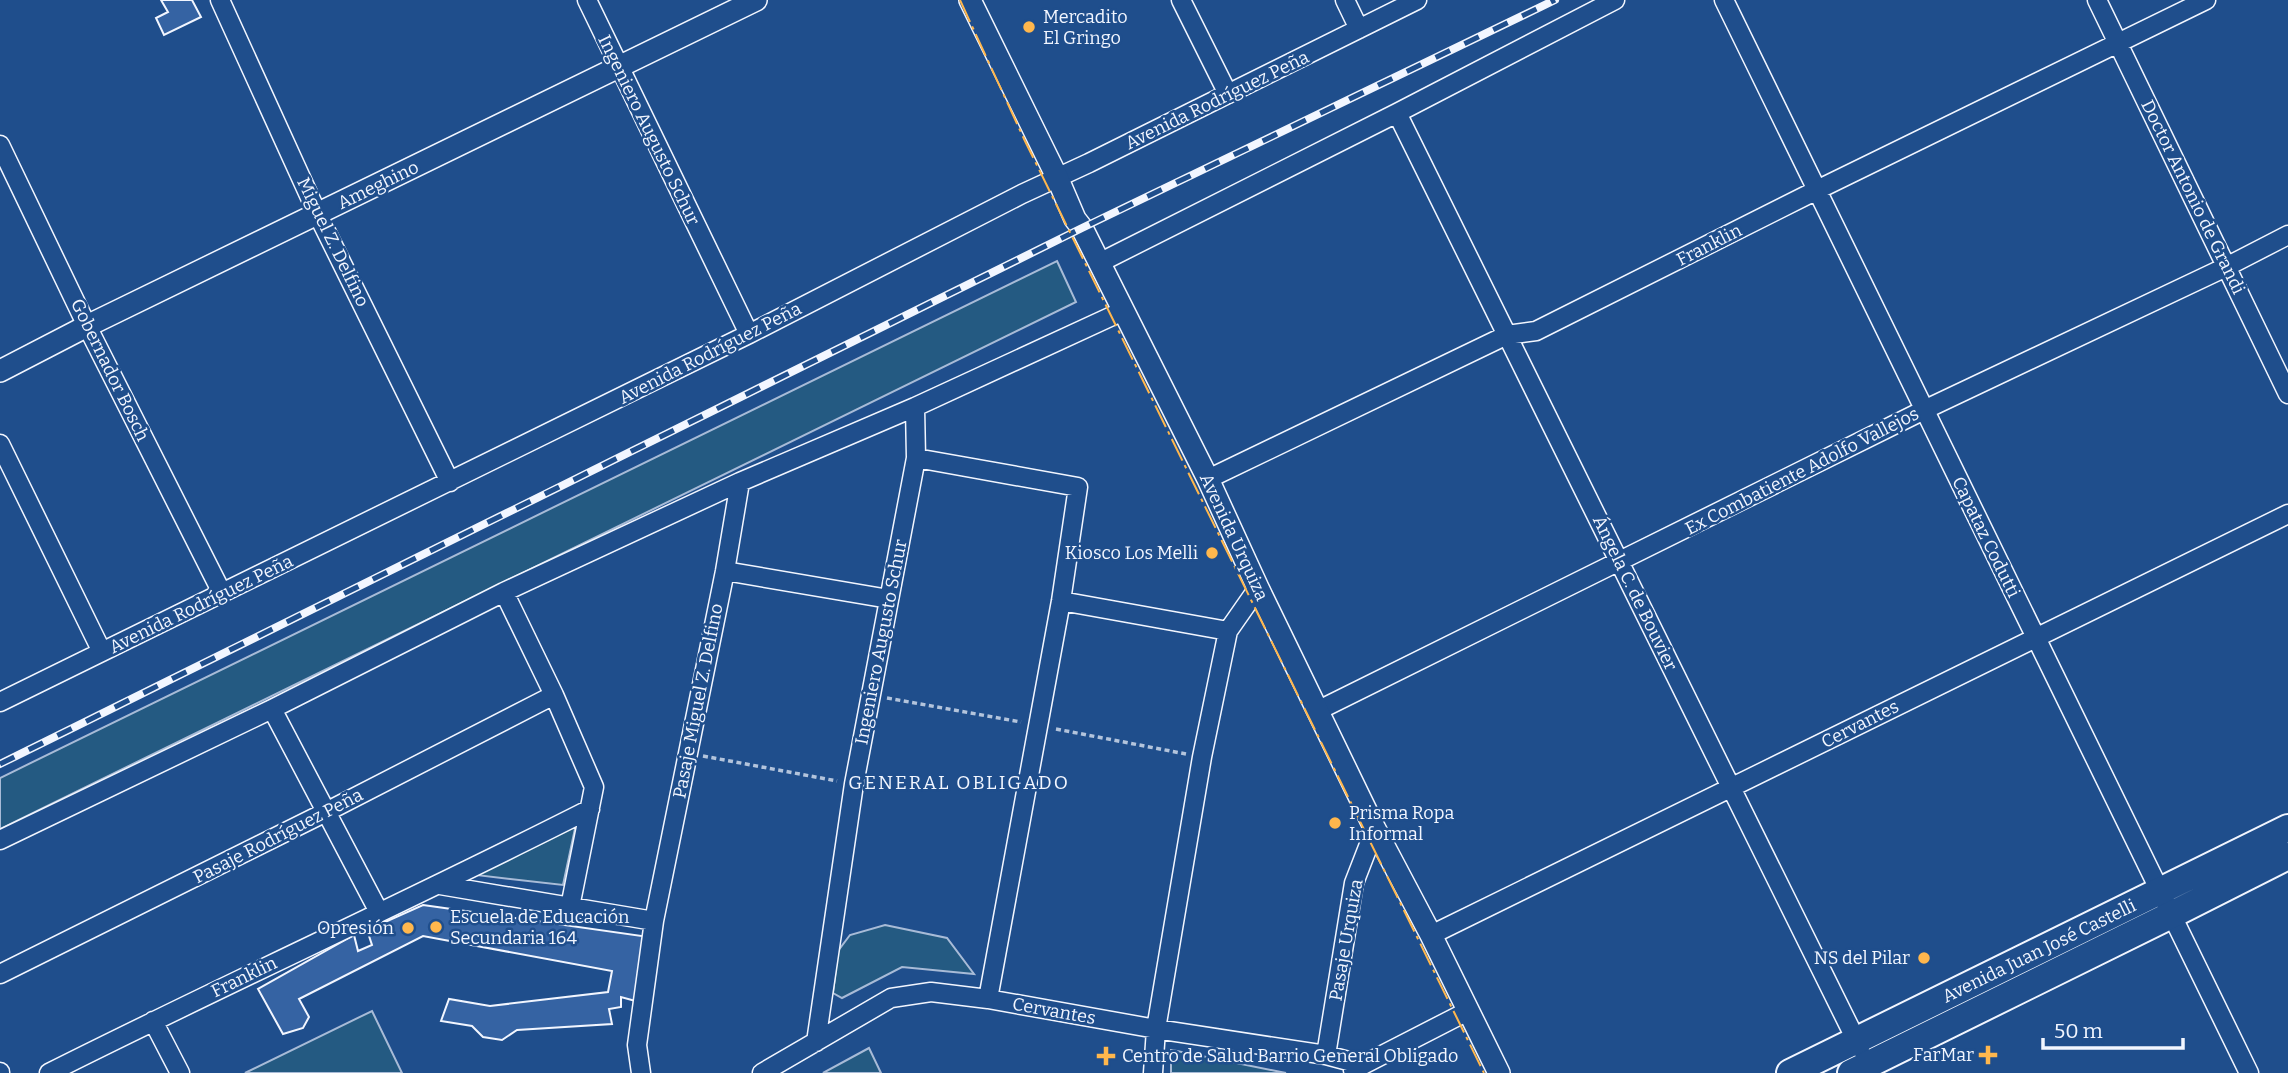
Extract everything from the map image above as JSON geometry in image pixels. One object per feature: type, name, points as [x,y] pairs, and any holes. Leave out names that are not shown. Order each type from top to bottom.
[{"type":"main road","name":"Avenida Juan José Castelli","points":[[1790,1073],[2288,828]]},
{"type":"main road","name":"Avenida Juan José Castelli","points":[[1864,1070],[2288,856]]},
{"type":"street","name":"Miguel Z. Delfino","points":[[220,0],[318,215],[450,482]]},
{"type":"street","name":"Ingeniero Augusto Schur","points":[[587,0],[749,334]]},
{"type":"street","name":"Ameghino","points":[[0,371],[756,0]]},
{"type":"street","name":"Avenida Urquiza","points":[[970,0],[1075,219],[1208,479],[1258,589],[1375,829],[1499,1073]]},
{"type":"street","points":[[1181,0],[1228,94]]},
{"type":"street","points":[[1345,0],[1359,29]]},
{"type":"street","name":"Avenida Rodríguez Peña","points":[[0,702],[749,334],[1057,177],[1417,0]]},
{"type":"street","points":[[1099,263],[1615,0]]},
{"type":"street","name":"Capataz Codutti","points":[[1724,0],[2249,1073]]},
{"type":"street","name":"Doctor Antonio de Grandi","points":[[2097,0],[2288,394]]},
{"type":"street","name":"Franklin","points":[[1208,479],[1507,335],[1536,331],[2206,0]]},
{"type":"street","name":"Ángela C. de Bouvier","points":[[1397,113],[1856,1040],[1864,1070]]},
{"type":"street","name":"Gobernador Bosch","points":[[0,145],[87,326],[222,593]]},
{"type":"street","name":"Ex Combatiente Adolfo Vallejos","points":[[1317,711],[1924,410],[2288,236]]},
{"type":"street","points":[[0,840],[272,709],[504,592],[740,482],[915,407],[1123,312]]},
{"type":"street","name":"Ingeniero Augusto Schur","points":[[816,1042],[854,784],[916,458],[915,407]]},
{"type":"street","points":[[0,444],[102,652]]},
{"type":"street","points":[[916,458],[1077,487],[1061,601],[988,999]]},
{"type":"street","name":"Pasaje Miguel Z. Delfino","points":[[654,920],[725,571],[740,482]]},
{"type":"street","name":"Cervantes","points":[[1431,935],[2288,514]]},
{"type":"street","points":[[725,571],[889,599]]},
{"type":"street","points":[[1153,1073],[1156,1029],[1202,757],[1228,631],[1258,589]]},
{"type":"street","points":[[504,592],[554,695],[594,787],[570,907]]},
{"type":"street","points":[[1061,601],[1228,631]]},
{"type":"street","name":"Pasaje Rodríguez Peña","points":[[0,974],[554,695]]},
{"type":"street","points":[[272,709],[379,912]]},
{"type":"street","name":"Franklin","points":[[49,1073],[440,885],[590,809]]},
{"type":"street","name":"Pasaje Urquiza","points":[[1326,1055],[1354,883],[1375,829]]},
{"type":"street","points":[[440,885],[654,920],[637,1045],[641,1073]]},
{"type":"street","name":"Cervantes","points":[[762,1073],[891,998],[931,992],[1326,1055],[1355,1069]]},
{"type":"street","points":[[1355,1069],[1468,1011]]},
{"type":"street","points":[[153,1021],[180,1073]]},
{"type":"path","points":[[688,753],[854,784]]},
{"type":"shaded area","points":[[1057,261],[1076,302],[0,829],[0,778]]},
{"type":"shaded area","points":[[576,824],[563,885],[476,875]]},
{"type":"shaded area","points":[[885,925],[947,938],[974,974],[902,967],[842,998],[833,993],[838,951],[850,935]]},
{"type":"shaded area","points":[[372,1011],[402,1073],[245,1073]]},
{"type":"shaded area","points":[[869,1048],[881,1073],[823,1073]]},
{"type":"shaded area","points":[[1172,1050],[1286,1073],[1171,1073]]},
{"type":"building","points":[[161,0],[192,0],[201,17],[164,35],[156,18],[168,12]]},
{"type":"building","points":[[423,905],[649,937],[639,1002],[621,997],[621,1007],[609,1009],[612,1024],[517,1030],[502,1040],[483,1037],[472,1026],[441,1021],[449,999],[490,1006],[608,992],[612,971],[423,936],[299,999],[309,1017],[303,1028],[283,1034],[258,989],[354,935],[358,951],[372,945],[367,930]]},
{"type":"railway","points":[[0,764],[1082,228],[1555,0]]},
{"type":"power","points":[[960,0],[1025,141],[1484,1073]]},
{"type":"place","name":"Mercadito El Gringo","points":[[1029,27]]},
{"type":"place","name":"Kiosco Los Melli","points":[[1212,553]]},
{"type":"place","name":"Prisma Ropa Informal","points":[[1335,823]]},
{"type":"place","name":"Escuela de Educación Secundaria 164","points":[[436,927]]},
{"type":"place","name":"Opresión","points":[[408,928]]},
{"type":"place","name":"NS del Pilar","points":[[1924,958]]},
{"type":"place","name":"FarMar","points":[[1988,1055]]},
{"type":"place","name":"Centro de Salud Barrio General Obligado","points":[[1106,1056]]},
{"type":"district","name":"GENERAL OBLIGADO","points":[[959,782]]}]
